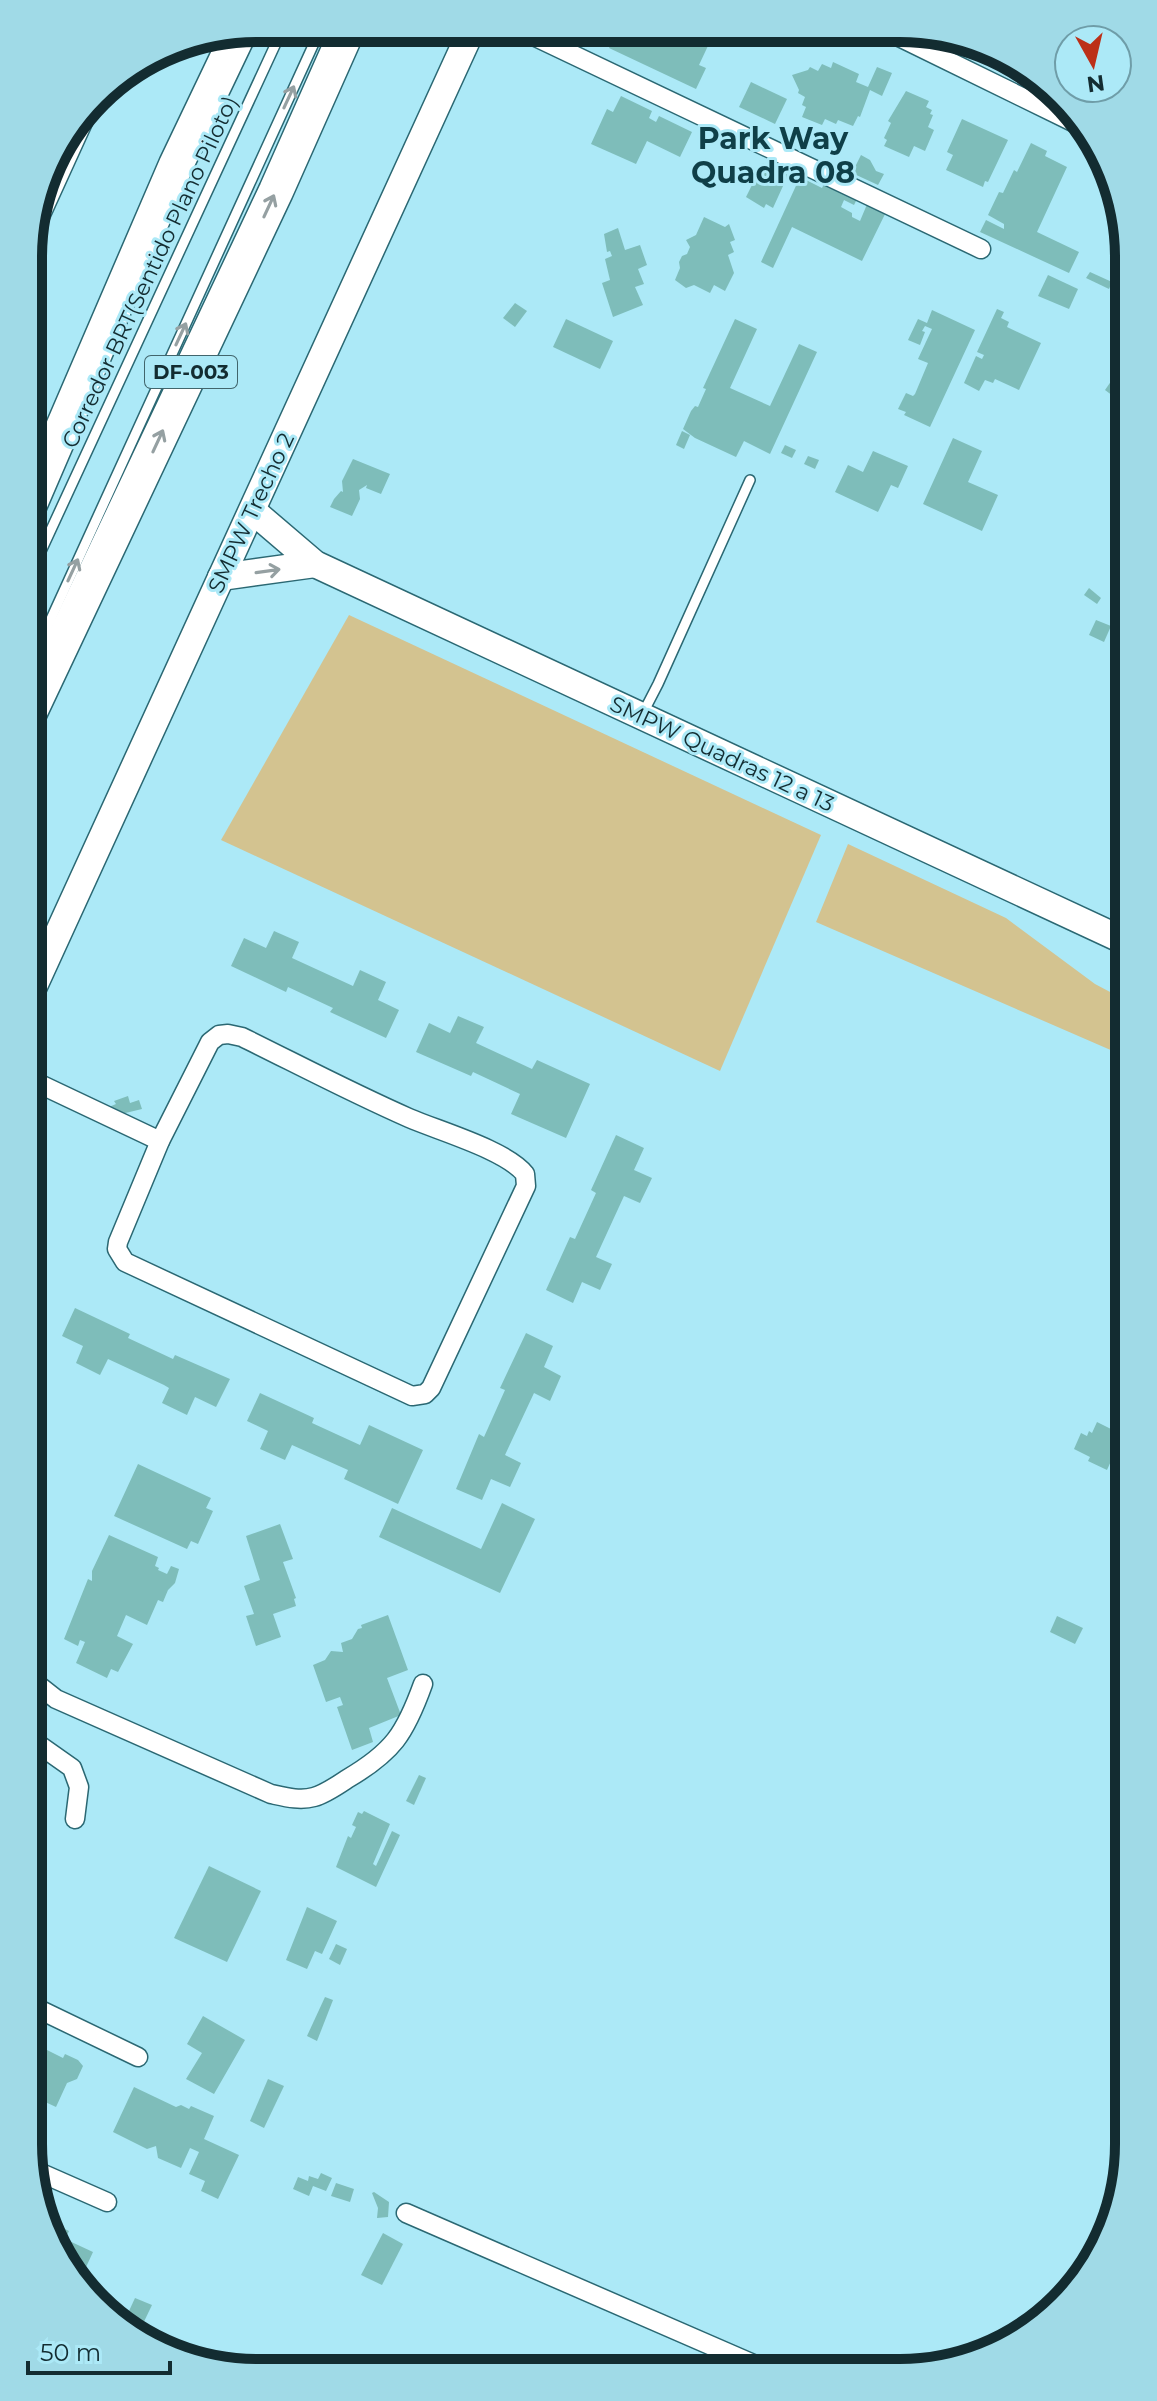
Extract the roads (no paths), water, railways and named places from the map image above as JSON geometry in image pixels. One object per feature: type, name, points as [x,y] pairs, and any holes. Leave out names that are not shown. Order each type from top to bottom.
[{"type":"highway","name":"DF-003","points":[[42,686],[276,191],[342,42]]},
{"type":"highway","points":[[42,476],[176,165],[234,43]]},
{"type":"street","name":"SMPW Trecho 2","points":[[42,969],[466,42]]},
{"type":"street","points":[[546,42],[981,249]]},
{"type":"street","points":[[909,42],[1064,118]]},
{"type":"street","name":"SMPW Quadras 12 a 13","points":[[253,511],[315,564],[1115,936]]},
{"type":"street","points":[[221,577],[315,564]]},
{"type":"street","points":[[228,1034],[242,1037],[407,1117],[494,1152],[521,1169],[527,1182],[431,1388],[419,1396],[412,1396],[125,1262],[117,1249],[118,1242],[160,1141],[210,1042],[219,1035],[228,1034]]},
{"type":"street","points":[[42,1086],[160,1141]]},
{"type":"street","points":[[42,1688],[56,1699],[271,1794],[295,1799],[315,1797],[369,1766],[390,1750],[410,1718],[423,1684]]},
{"type":"street","points":[[42,1747],[72,1768],[79,1787],[75,1819]]},
{"type":"street","points":[[42,2011],[138,2057]]},
{"type":"street","points":[[44,2174],[107,2202]]},
{"type":"street","points":[[406,2213],[742,2359]]},
{"type":"lane","name":"Corredor BRT(Sentido Plano Piloto)","points":[[42,549],[277,42]]},
{"type":"lane","points":[[42,639],[315,42]]},
{"type":"lane","points":[[641,716],[750,480]]},
{"type":"district","name":"Park Way Quadra 08","points":[[773,155]]}]
